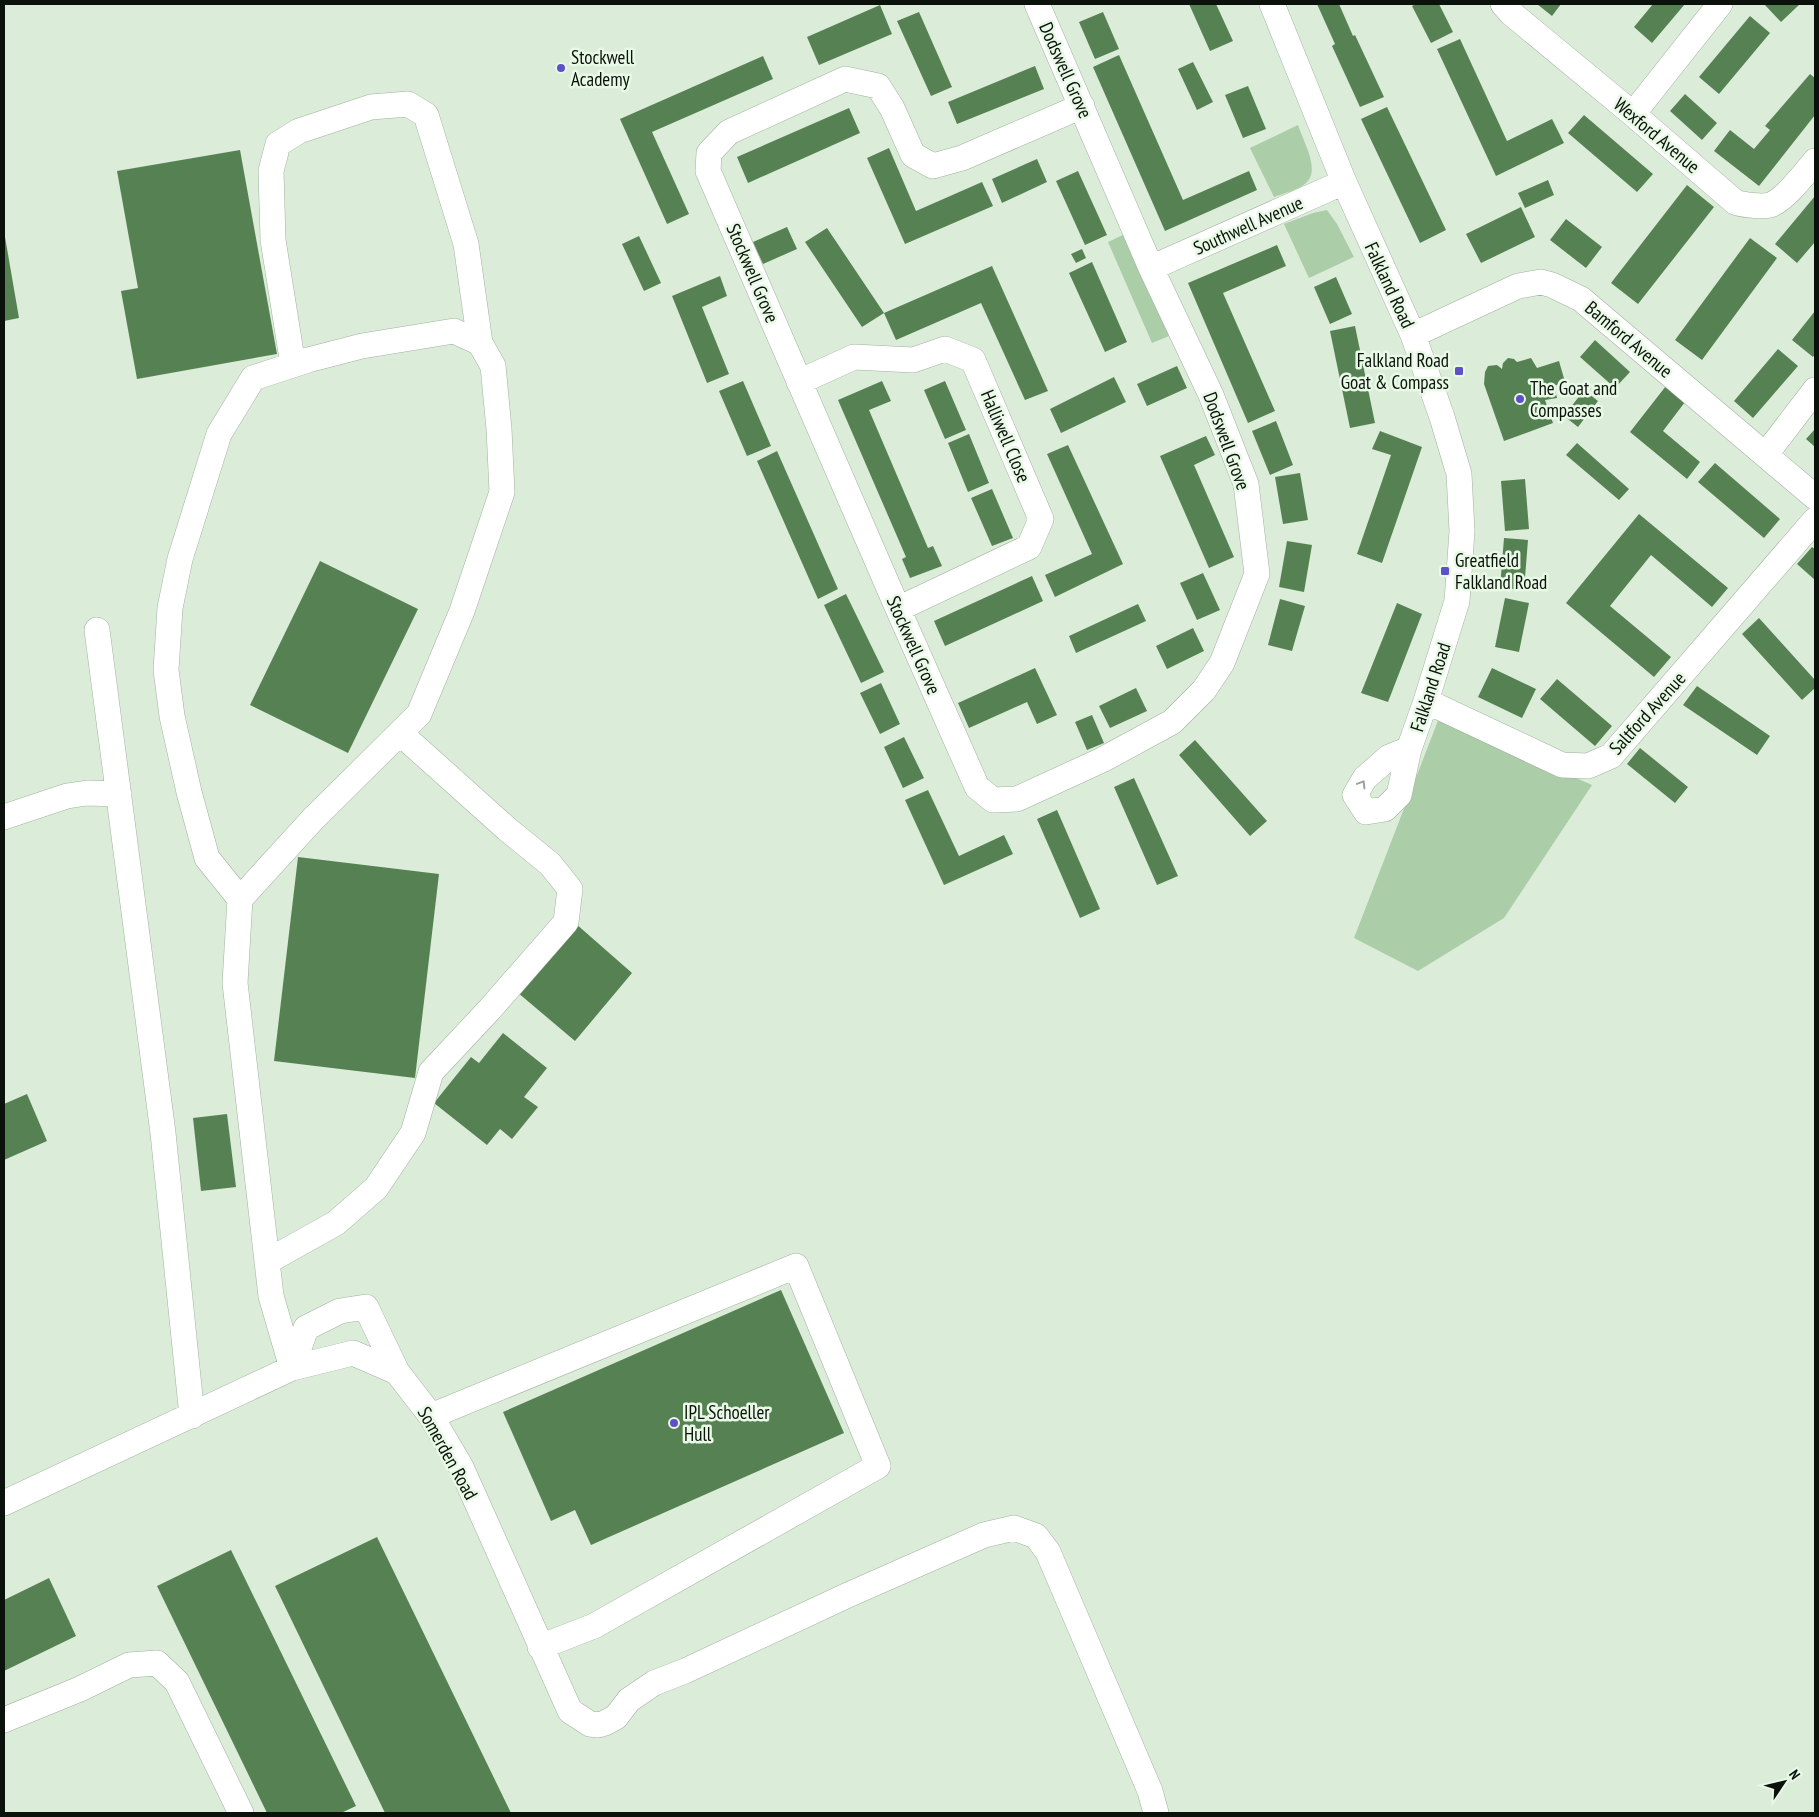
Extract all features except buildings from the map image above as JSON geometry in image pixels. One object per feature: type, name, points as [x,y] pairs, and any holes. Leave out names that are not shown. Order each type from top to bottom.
[{"type":"street","name":"Dodswell Grove","points":[[993,800],[1018,799],[1102,760],[1172,722],[1204,690],[1222,663],[1257,574],[1246,484],[1211,395],[1151,268],[1037,4]]},
{"type":"street","name":"Falkland Road","points":[[1272,4],[1344,182],[1413,335],[1442,416],[1459,474],[1462,531],[1457,601],[1426,702],[1409,749]]},
{"type":"street","name":"Wexford Avenue","points":[[1503,4],[1511,13],[1735,202],[1742,205],[1770,205],[1792,189],[1815,161]]},
{"type":"street","points":[[1633,114],[1720,4]]},
{"type":"street","name":"Stockwell Grove","points":[[993,800],[977,787],[898,609],[708,171],[709,153],[729,132],[845,79],[878,86],[892,108],[914,155],[933,166],[962,158],[1082,106]]},
{"type":"street","points":[[292,365],[273,240],[271,171],[278,144],[299,131],[371,107],[408,104],[426,115],[466,244],[480,343],[493,366],[502,492],[462,611],[419,714],[313,819],[240,900],[235,983],[271,1296],[292,1368]]},
{"type":"street","name":"Southwell Avenue","points":[[1151,268],[1344,182]]},
{"type":"street","name":"Bamford Avenue","points":[[1413,335],[1518,286],[1542,282],[1552,285],[1581,299],[1815,497]]},
{"type":"street","points":[[240,900],[208,858],[189,792],[172,716],[166,670],[170,608],[180,559],[219,434],[253,378],[362,346],[454,331],[480,343]]},
{"type":"street","name":"Halliwell Close","points":[[800,382],[854,357],[913,360],[945,350],[974,360],[1000,419],[1041,520],[1029,547],[898,609]]},
{"type":"street","points":[[1766,454],[1815,390]]},
{"type":"street","name":"Saltford Avenue","points":[[1426,702],[1562,765],[1588,766],[1611,756],[1815,520]]},
{"type":"street","points":[[98,630],[163,1133],[192,1416]]},
{"type":"street","points":[[268,1261],[336,1223],[376,1188],[413,1133],[431,1072],[490,1009],[566,922],[570,889],[550,864],[507,830],[400,733]]},
{"type":"street","points":[[4,817],[67,796],[87,793],[119,794]]},
{"type":"street","points":[[431,1416],[796,1266],[878,1466],[594,1626],[540,1647]]},
{"type":"street","points":[[292,1368],[306,1328],[340,1311],[366,1308],[397,1372]]},
{"type":"street","name":"Somerden Road","points":[[4,1503],[292,1368],[353,1353],[397,1372],[431,1416],[461,1467],[570,1711],[590,1724],[598,1725],[616,1717],[629,1700],[654,1683],[686,1671],[848,1595],[984,1536],[1014,1528],[1036,1536],[1048,1552],[1150,1791],[1156,1813]]},
{"type":"street","points":[[4,1720],[80,1689],[129,1666],[157,1664],[177,1682],[241,1813]]},
{"type":"green space","points":[[1298,125],[1310,155],[1312,171],[1310,177],[1300,187],[1274,197],[1250,148]]},
{"type":"green space","points":[[1327,210],[1337,224],[1354,257],[1309,278],[1284,224]]},
{"type":"green space","points":[[1125,234],[1169,336],[1152,343],[1108,242]]},
{"type":"green space","points":[[1439,718],[1592,785],[1504,918],[1418,971],[1354,938]]},
{"type":"place","name":"Stockwell Academy","points":[[561,68]]},
{"type":"place","name":"Falkland Road Goat & Compass","points":[[1459,371]]},
{"type":"place","name":"The Goat and Compasses","points":[[1520,399]]},
{"type":"place","name":"Greatfield Falkland Road","points":[[1445,571]]},
{"type":"place","name":"IPL Schoeller Hull","points":[[674,1423]]}]
